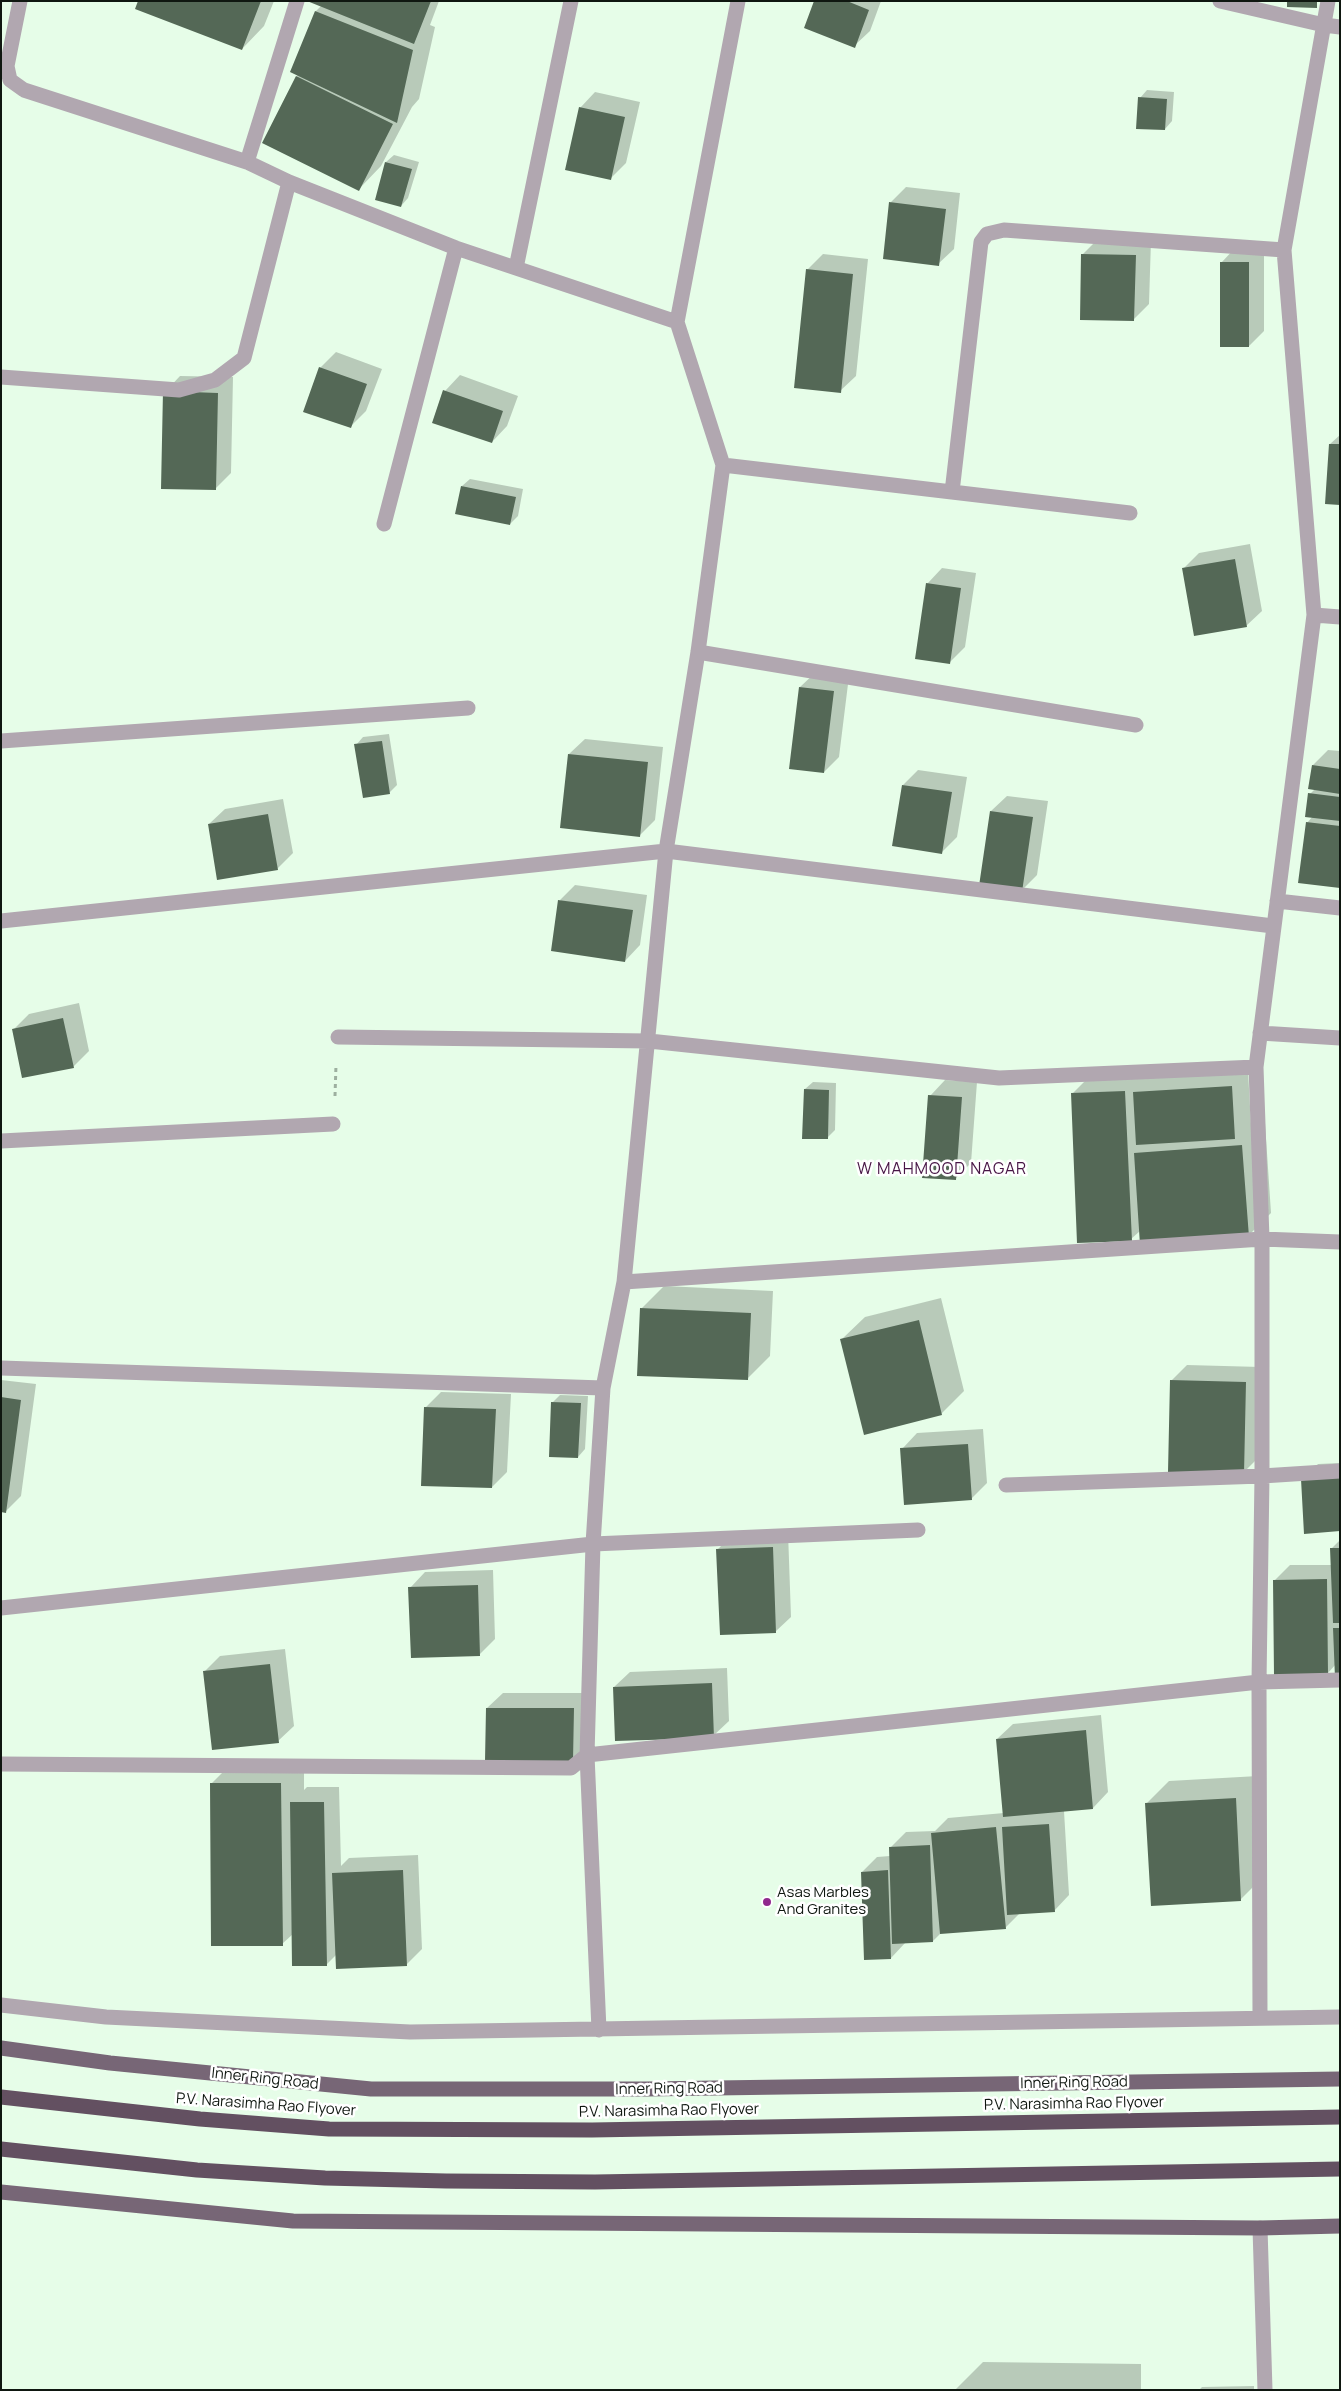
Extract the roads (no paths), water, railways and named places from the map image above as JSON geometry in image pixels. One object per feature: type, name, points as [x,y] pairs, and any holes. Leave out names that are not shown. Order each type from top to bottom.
[{"type":"highway","name":"P.V. Narasimha Rao Flyover","points":[[1,2097],[200,2119],[329,2129],[592,2130],[1340,2117]]},
{"type":"highway","points":[[1,2149],[197,2170],[325,2178],[446,2181],[614,2181],[1340,2169]]},
{"type":"main road","name":"Inner Ring Road","points":[[1,2048],[110,2063],[371,2089],[646,2089],[1340,2079]]},
{"type":"main road","points":[[1,2192],[293,2221],[1260,2228],[1340,2226]]},
{"type":"street","points":[[20,1],[7,66],[10,80],[24,90],[247,162],[289,182],[456,248],[677,322]]},
{"type":"street","points":[[247,162],[297,1]]},
{"type":"street","points":[[516,268],[571,1]]},
{"type":"street","points":[[599,2030],[587,1755],[593,1544],[603,1388],[624,1282],[649,1041],[666,851],[698,652],[723,465],[677,322],[738,1]]},
{"type":"street","points":[[1220,1],[1340,27]]},
{"type":"street","points":[[1260,2018],[1259,1682],[1262,1476],[1262,1239],[1256,1067],[1314,615],[1284,250],[1328,1]]},
{"type":"street","points":[[1,377],[179,390],[215,380],[244,358],[289,182]]},
{"type":"street","points":[[952,492],[980,242],[987,234],[1004,230],[1284,250]]},
{"type":"street","points":[[384,524],[456,248]]},
{"type":"street","points":[[723,465],[1130,513]]},
{"type":"street","points":[[1314,615],[1340,616]]},
{"type":"street","points":[[698,652],[1136,725]]},
{"type":"street","points":[[1,741],[468,708]]},
{"type":"street","points":[[1,922],[666,851],[1273,926]]},
{"type":"street","points":[[1277,901],[1340,908]]},
{"type":"street","points":[[1260,1033],[1340,1038]]},
{"type":"street","points":[[338,1037],[649,1041],[999,1078],[1256,1067]]},
{"type":"street","points":[[1,1140],[333,1124]]},
{"type":"street","points":[[624,1282],[1262,1239],[1340,1242]]},
{"type":"street","points":[[1,1368],[603,1388]]},
{"type":"street","points":[[1006,1485],[1262,1476],[1340,1471]]},
{"type":"street","points":[[1,1608],[593,1544],[918,1530]]},
{"type":"street","points":[[1,1764],[571,1768],[587,1755],[1259,1682],[1340,1680]]},
{"type":"street","points":[[1,2005],[106,2017],[410,2032],[1340,2017]]},
{"type":"street","points":[[1260,2228],[1265,2390]]},
{"type":"place","name":"Asas Marbles And Granites","points":[[767,1902]]},
{"type":"district","name":"W MAHMOOD NAGAR","points":[[942,1170]]}]
